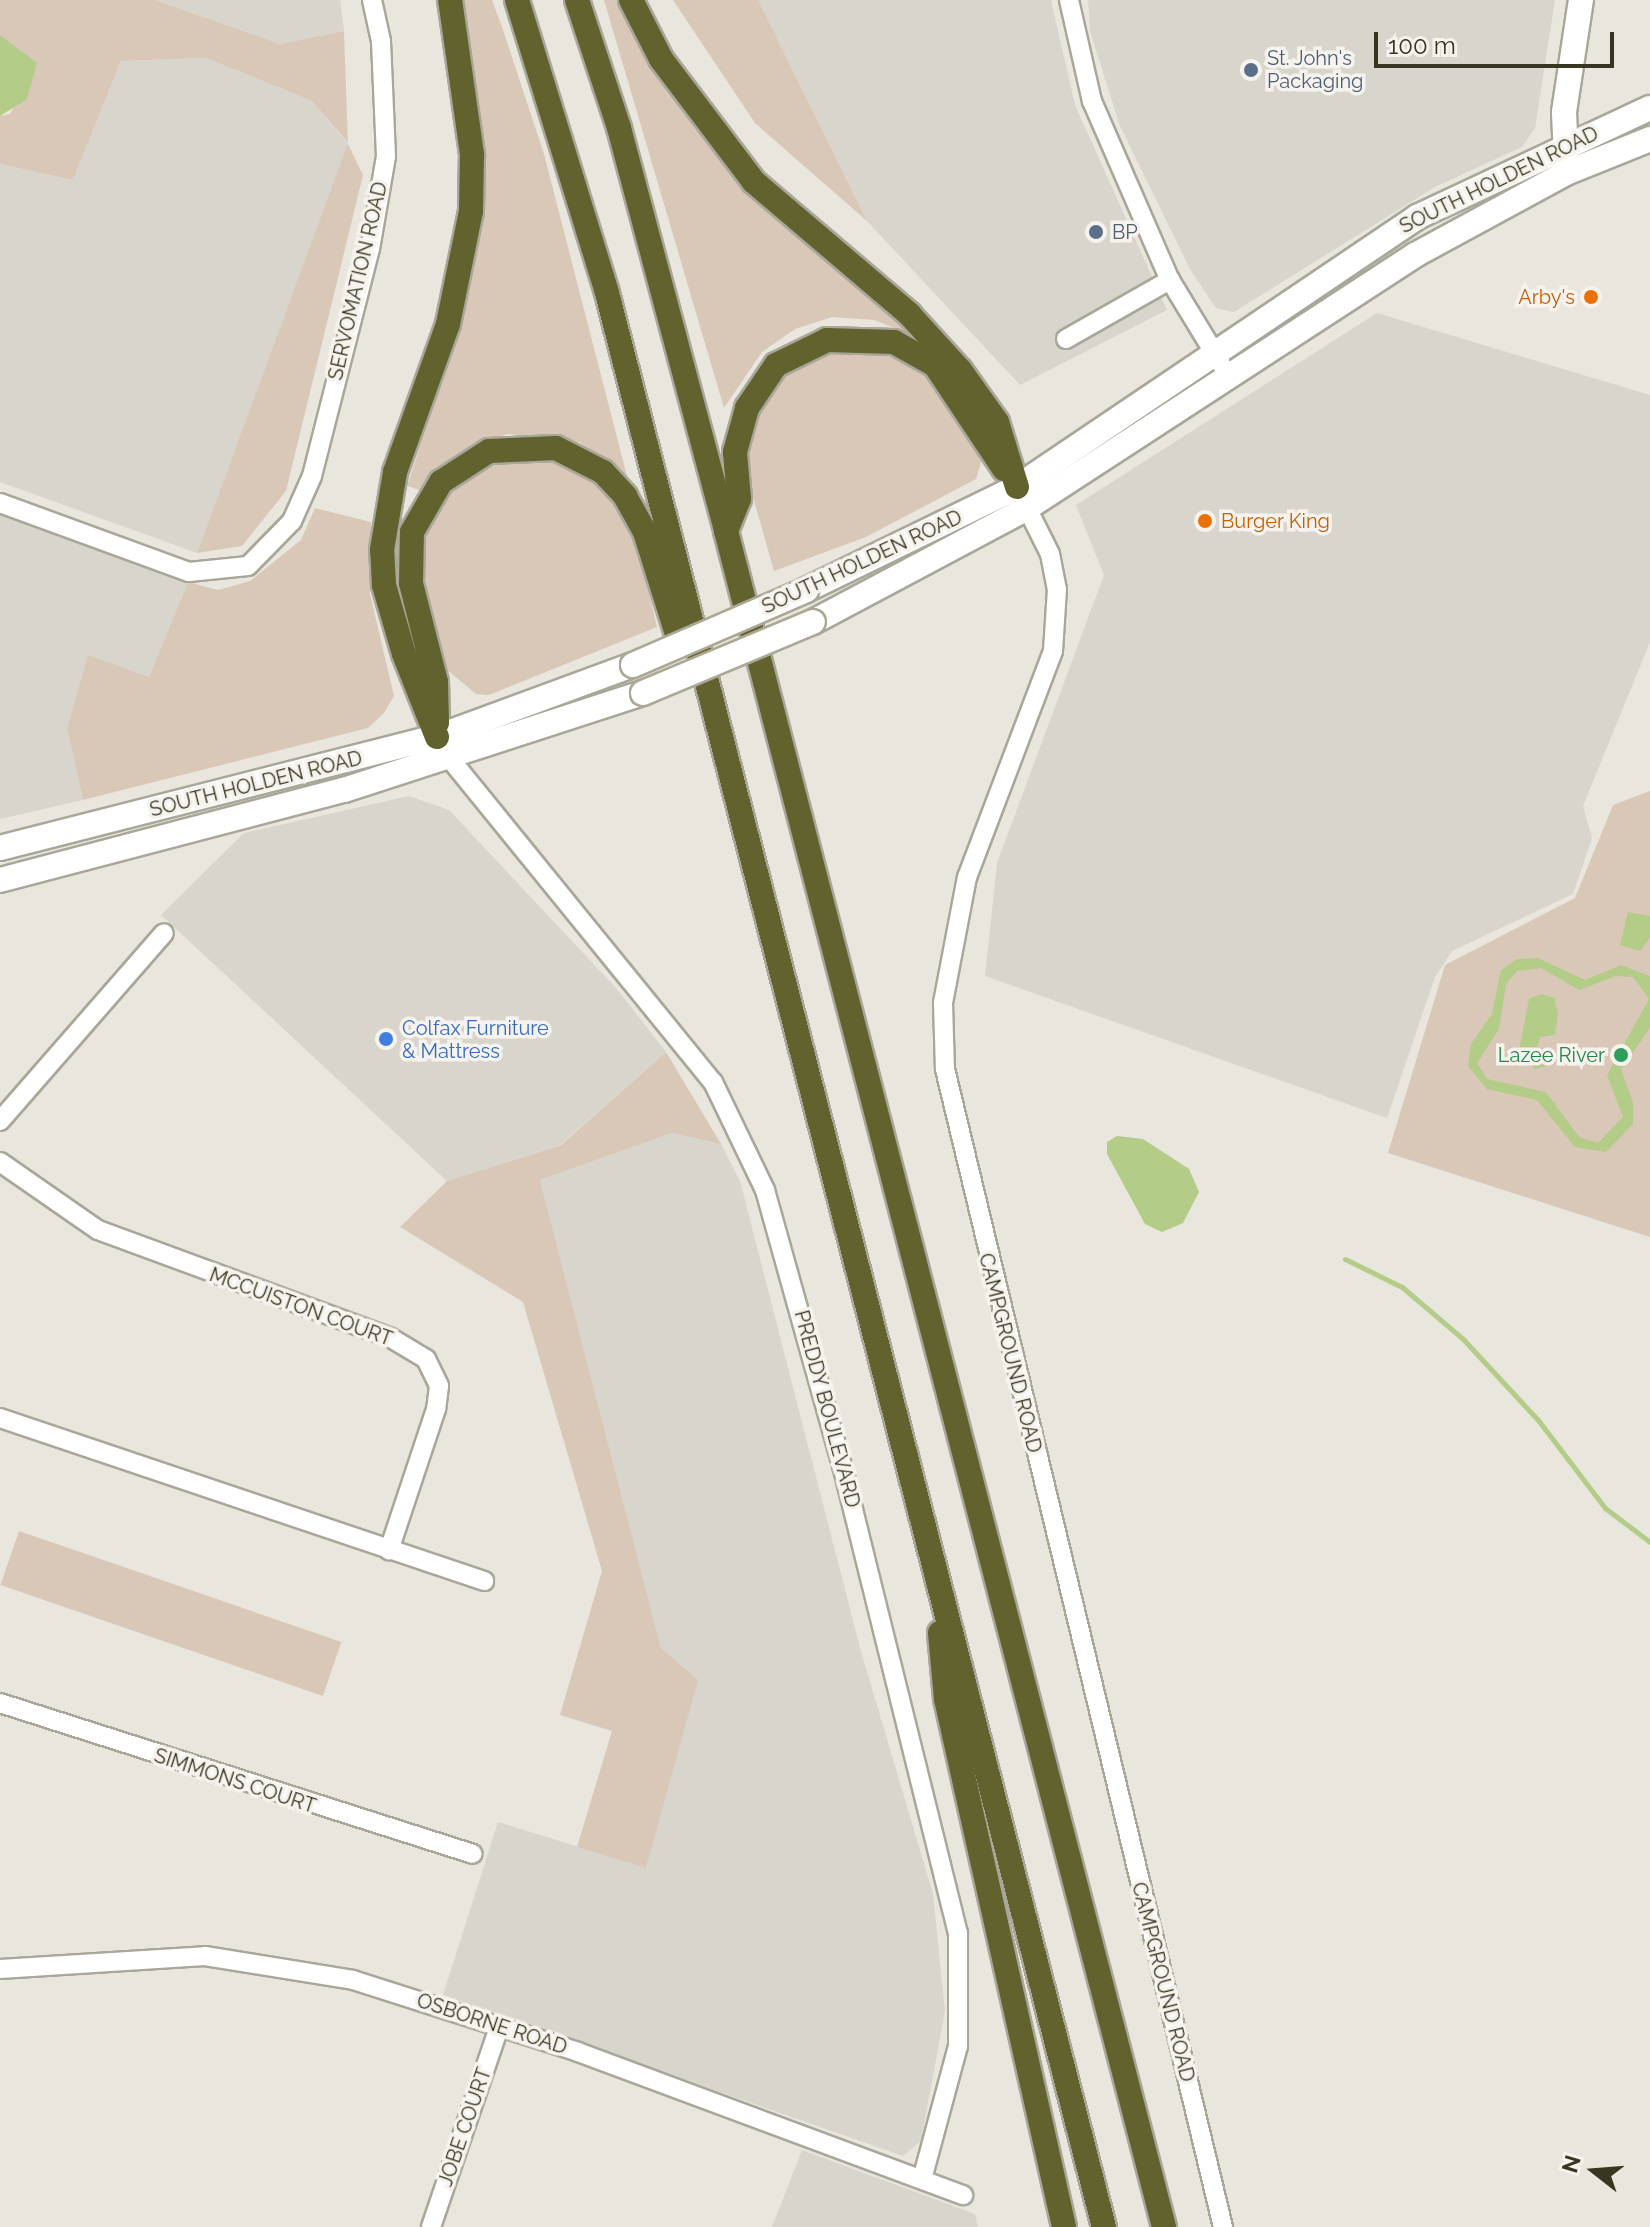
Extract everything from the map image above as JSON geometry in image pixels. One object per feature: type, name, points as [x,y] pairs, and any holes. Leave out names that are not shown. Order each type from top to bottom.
[{"type":"highway","points":[[437,737],[404,654],[384,585],[382,550],[395,472],[448,324],[471,211],[466,95],[450,0]]},
{"type":"highway","points":[[517,0],[607,293],[701,671],[1104,2227]]},
{"type":"highway","points":[[577,0],[619,128],[726,531],[1164,2227]]},
{"type":"highway","points":[[631,0],[661,59],[754,182],[909,314],[960,370],[997,422],[1022,498]]},
{"type":"highway","points":[[726,531],[739,499],[740,428],[756,390],[776,365],[807,346],[846,337],[894,342],[935,365],[1022,498]]},
{"type":"highway","points":[[437,737],[436,682],[411,583],[412,532],[441,482],[489,451],[516,445],[573,453],[625,496],[645,532],[677,636],[701,671]]},
{"type":"highway","points":[[933,1559],[946,1699],[1064,2227]]},
{"type":"main road","points":[[1566,173],[1564,112],[1581,0]]},
{"type":"main road","name":"SOUTH HOLDEN ROAD","points":[[0,848],[437,737],[633,665],[1022,498],[1212,351],[1417,217],[1650,108]]},
{"type":"main road","name":"SOUTH HOLDEN ROAD","points":[[0,880],[446,761],[643,693],[813,622],[1230,377],[1415,255],[1566,173],[1650,139]]},
{"type":"street","name":"SERVOMATION ROAD","points":[[0,503],[189,572],[248,566],[269,549],[292,521],[312,476],[370,249],[386,119],[372,0]]},
{"type":"street","points":[[1069,0],[1092,101],[1170,280],[1230,377]]},
{"type":"street","points":[[1066,339],[1170,280]]},
{"type":"street","name":"CAMPGROUND ROAD","points":[[1022,498],[1050,554],[1057,589],[1053,651],[967,877],[943,1003],[945,1069],[1223,2227]]},
{"type":"street","name":"PREDDY BOULEVARD","points":[[437,737],[446,761],[713,1082],[765,1190],[846,1481],[958,1933],[958,2046],[922,2179]]},
{"type":"street","points":[[0,1121],[164,933]]},
{"type":"street","name":"MCCUISTON COURT","points":[[0,1162],[84,1224],[391,1338],[426,1359],[439,1386],[436,1409],[389,1550]]},
{"type":"street","points":[[0,1418],[484,1581]]},
{"type":"street","name":"SIMMONS COURT","points":[[0,1703],[472,1854]]},
{"type":"street","name":"OSBORNE ROAD","points":[[0,1969],[205,1956],[272,1963],[353,1980],[499,2027],[963,2195]]},
{"type":"street","name":"JOBE COURT","points":[[431,2227],[499,2027]]},
{"type":"shaded area","points":[[0,0],[155,0],[280,44],[344,31],[348,143],[312,101],[206,58],[121,61],[73,180],[0,164],[0,116],[10,114],[37,64],[0,35]]},
{"type":"shaded area","points":[[155,0],[340,0],[344,31],[280,44]]},
{"type":"shaded area","points":[[462,0],[492,0],[502,27],[544,154],[629,484],[579,442],[508,434],[471,445],[420,490],[407,486],[457,334],[482,158]]},
{"type":"shaded area","points":[[604,0],[620,0],[665,82],[911,328],[907,333],[874,320],[832,317],[795,329],[762,352],[724,408]]},
{"type":"shaded area","points":[[673,0],[758,0],[867,221],[755,123]]},
{"type":"shaded area","points":[[758,0],[1051,0],[1075,105],[1167,310],[1020,385],[867,221]]},
{"type":"shaded area","points":[[1088,0],[1555,0],[1535,128],[1522,147],[1435,187],[1234,312],[1216,308],[1191,271],[1120,126],[1090,31]]},
{"type":"shaded area","points":[[0,35],[37,63],[27,99],[0,116]]},
{"type":"shaded area","points":[[206,58],[312,101],[348,144],[197,553],[0,482],[0,164],[73,180],[121,61]]},
{"type":"shaded area","points":[[348,143],[363,175],[286,491],[242,546],[197,553]]},
{"type":"shaded area","points":[[1377,313],[1650,395],[1650,642],[1583,806],[1592,838],[1573,894],[1452,951],[1435,977],[1387,1118],[985,976],[997,863],[1104,575],[1076,505]]},
{"type":"shaded area","points":[[865,345],[899,355],[929,375],[982,459],[976,479],[866,537],[774,571],[745,469],[749,434],[766,392],[794,364],[827,347]]},
{"type":"shaded area","points":[[499,457],[564,459],[591,475],[632,519],[657,627],[489,695],[476,694],[446,669],[420,571],[424,536],[443,493]]},
{"type":"shaded area","points":[[315,508],[371,522],[370,594],[394,696],[384,713],[368,728],[83,800],[67,728],[88,655],[149,677],[188,582],[218,590],[250,581],[301,540]]},
{"type":"shaded area","points":[[0,514],[188,582],[149,677],[88,656],[67,728],[83,800],[0,819]]},
{"type":"shaded area","points":[[1650,791],[1650,1237],[1388,1153],[1445,965],[1575,898],[1613,805]]},
{"type":"shaded area","points":[[409,796],[449,810],[616,988],[666,1052],[560,1145],[447,1181],[161,915],[244,833]]},
{"type":"shaded area","points":[[1628,912],[1650,916],[1650,938],[1640,951],[1620,945]]},
{"type":"shaded area","name":"Lazee River","points":[[1538,958],[1585,980],[1621,965],[1650,976],[1650,1028],[1621,1069],[1633,1103],[1633,1124],[1606,1152],[1575,1147],[1537,1100],[1487,1089],[1468,1066],[1471,1044],[1492,1014],[1501,970],[1517,959]],"holes":[[[1541,968],[1579,990],[1616,976],[1633,977],[1649,999],[1607,1075],[1623,1117],[1598,1143],[1579,1137],[1546,1092],[1487,1079],[1477,1063],[1499,1029],[1506,984],[1517,971]]]},
{"type":"shaded area","points":[[1541,994],[1554,998],[1558,1013],[1555,1035],[1540,1037],[1537,1049],[1553,1064],[1535,1069],[1519,1051],[1529,999]]},
{"type":"shaded area","points":[[666,1052],[721,1144],[672,1133],[540,1180],[661,1648],[698,1680],[646,1868],[577,1847],[612,1731],[560,1715],[602,1571],[523,1302],[400,1227],[447,1181],[561,1145]]},
{"type":"shaded area","points":[[672,1133],[721,1144],[740,1181],[860,1648],[933,1894],[945,2011],[921,2141],[903,2156],[443,1995],[498,1822],[647,1868],[661,1648],[540,1180]]},
{"type":"shaded area","points":[[1117,1136],[1143,1139],[1189,1169],[1199,1192],[1183,1223],[1162,1232],[1145,1224],[1107,1154],[1107,1142]]},
{"type":"shaded area","points":[[19,1531],[341,1642],[323,1696],[0,1585]]},
{"type":"shaded area","points":[[802,2150],[975,2214],[978,2227],[772,2227]]},
{"type":"waterway","points":[[1345,1259],[1402,1287],[1463,1339],[1538,1420],[1605,1508],[1650,1542]]},
{"type":"place","name":"St. John's Packaging","points":[[1251,70]]},
{"type":"place","name":"BP","points":[[1096,232]]},
{"type":"place","name":"Arby's","points":[[1591,297]]},
{"type":"place","name":"Burger King","points":[[1205,521]]},
{"type":"place","name":"Colfax Furniture & Mattress","points":[[386,1039]]},
{"type":"place","name":"Lazee River","points":[[1621,1055]]}]
